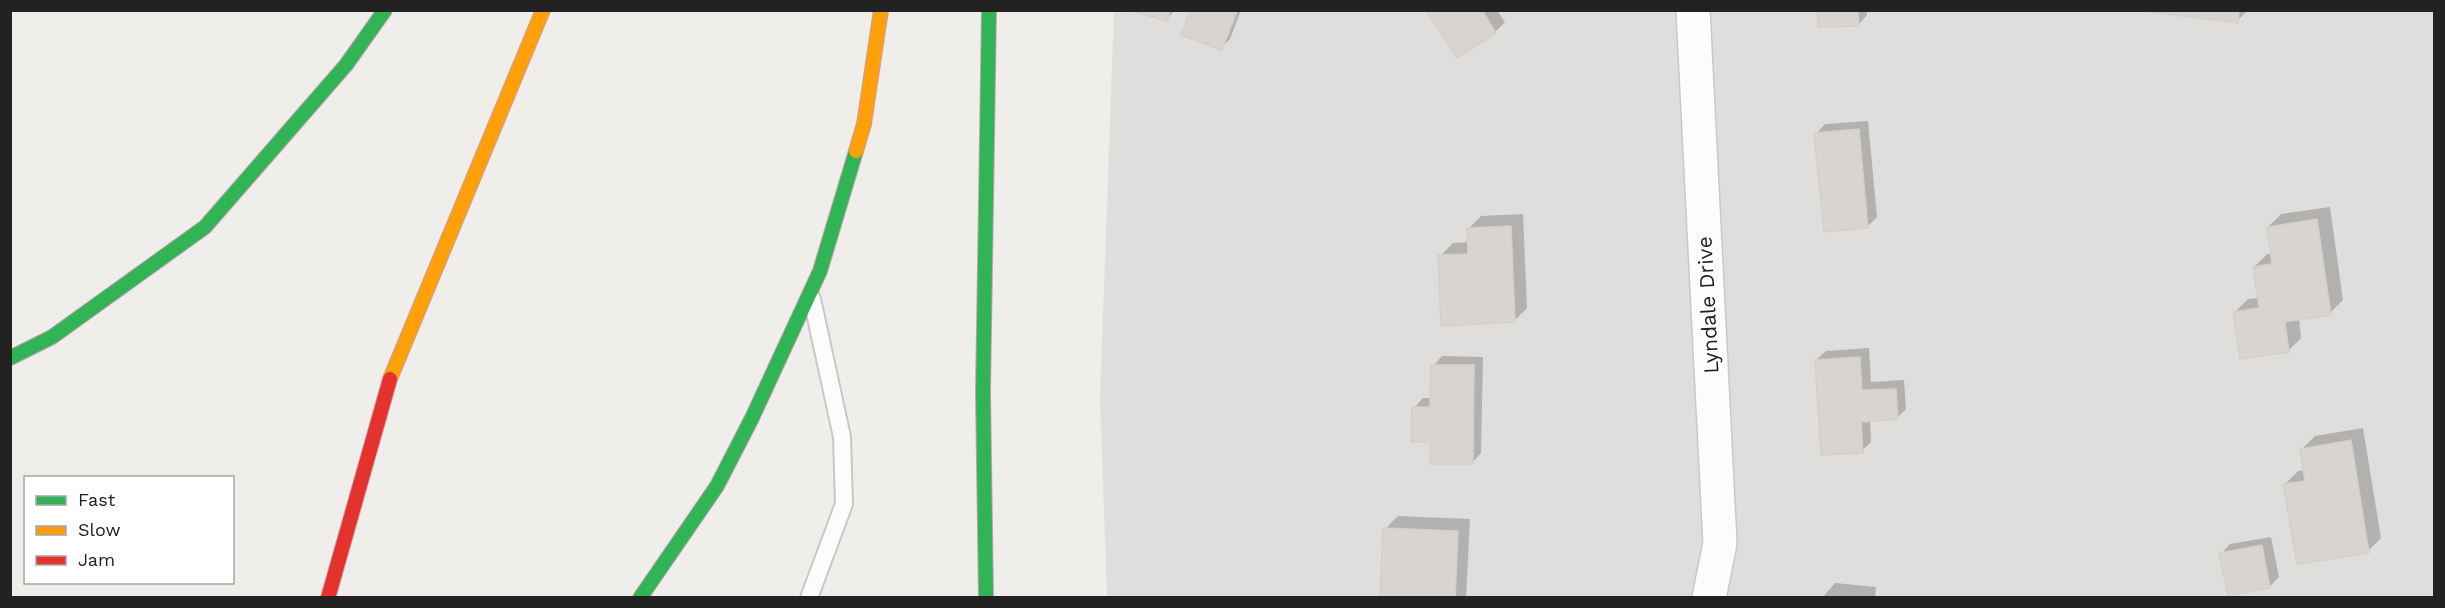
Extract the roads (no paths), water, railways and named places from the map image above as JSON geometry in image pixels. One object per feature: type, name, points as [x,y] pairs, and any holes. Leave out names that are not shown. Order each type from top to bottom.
[{"type":"highway","points":[[10,358],[52,337],[205,227],[346,65],[385,10]]},
{"type":"highway","points":[[328,597],[386,388],[543,10]]},
{"type":"highway","points":[[640,597],[717,486],[752,418],[820,271],[864,124],[880,10]]},
{"type":"highway","points":[[986,597],[984,392],[989,10]]},
{"type":"street","name":"Lyndale Drive","points":[[1693,10],[1720,543],[1709,597]]},
{"type":"lane","points":[[810,292],[842,437],[844,504],[810,597]]}]
